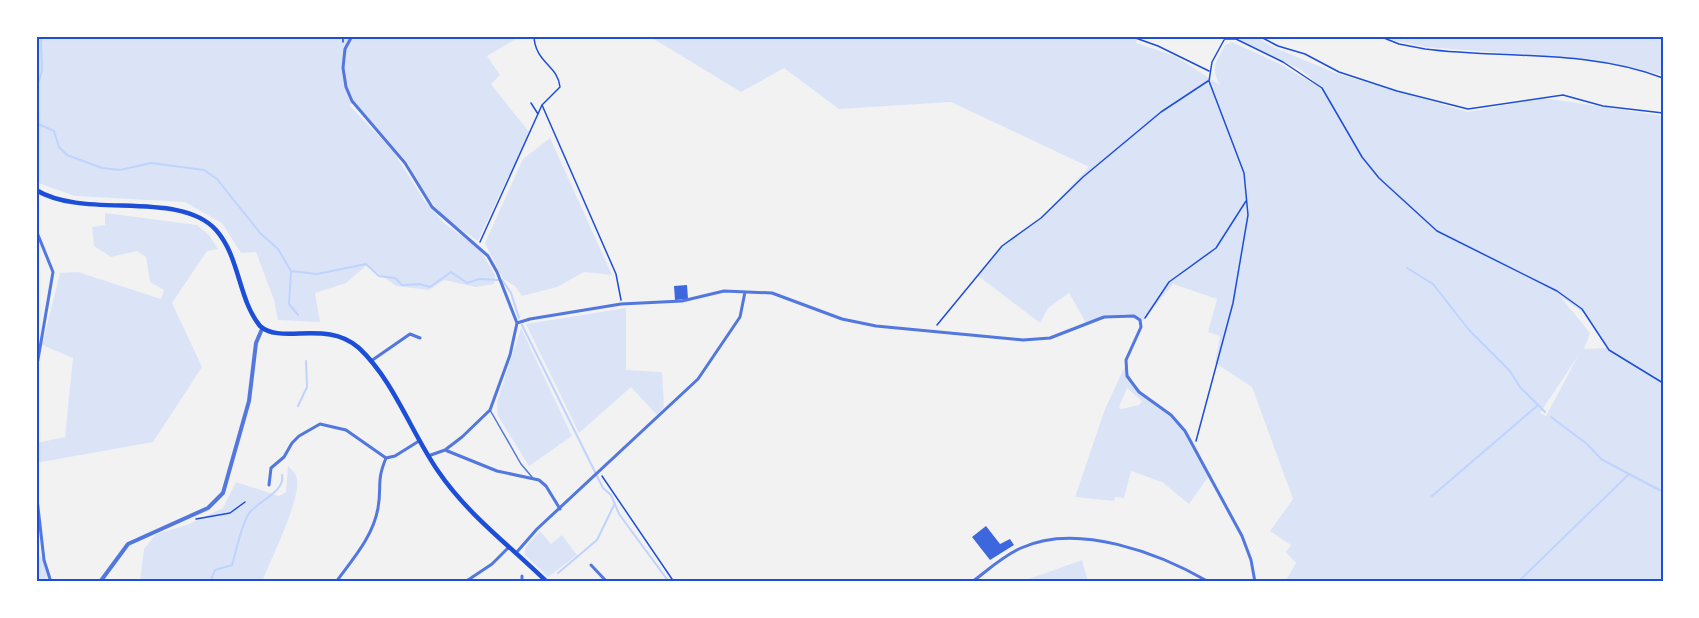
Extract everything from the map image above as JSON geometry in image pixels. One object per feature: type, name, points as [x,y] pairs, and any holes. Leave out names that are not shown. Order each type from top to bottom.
[{"type":"main road","points":[[36,190],[58,201],[174,210],[204,220],[225,242],[255,320],[262,329],[274,333],[311,331],[351,342],[372,361],[428,456],[466,508],[547,582]]},
{"type":"street","points":[[352,36],[345,49],[343,68],[352,101],[405,163],[432,207],[448,224],[478,245],[497,272],[517,323],[510,355],[490,410],[477,425],[445,450],[428,456]]},
{"type":"street","points":[[36,230],[53,272],[36,371]]},
{"type":"street","points":[[517,323],[621,304],[682,301],[719,292],[772,293],[863,324],[1034,341],[1050,338],[1094,320],[1114,315],[1131,315],[1141,322],[1141,329],[1125,366],[1131,384],[1175,419],[1194,447],[1242,536],[1251,560],[1255,582]]},
{"type":"street","points":[[516,553],[686,392],[707,368],[740,315],[745,292]]},
{"type":"street","points":[[100,582],[128,544],[208,508],[226,486],[249,401],[256,343],[262,329]]},
{"type":"street","points":[[372,361],[410,334],[420,338]]},
{"type":"street","points":[[269,485],[271,468],[284,457],[292,443],[320,424],[346,430],[387,458],[395,456],[419,441]]},
{"type":"street","points":[[445,450],[497,471],[532,477],[546,486],[560,509]]},
{"type":"street","points":[[336,582],[368,537],[378,508],[378,476],[387,458]]},
{"type":"street","points":[[36,490],[44,560],[51,582]]},
{"type":"street","points":[[972,582],[1021,547],[1041,540],[1074,538],[1139,551],[1179,566],[1209,582]]},
{"type":"street","points":[[465,582],[492,564],[509,547]]},
{"type":"street","points":[[591,565],[607,582]]},
{"type":"street","points":[[522,576],[522,582]]},
{"type":"lane","points":[[490,410],[521,464],[532,477]]},
{"type":"path","points":[[478,245],[542,105],[560,87],[559,78],[537,54],[534,36]]},
{"type":"path","points":[[1130,36],[1158,46],[1209,72]]},
{"type":"path","points":[[1259,36],[1278,46],[1305,54],[1339,72],[1397,91],[1468,109],[1563,95],[1603,105],[1663,113]]},
{"type":"path","points":[[1379,36],[1399,44],[1425,49],[1602,64],[1631,68],[1663,78]]},
{"type":"path","points":[[1194,447],[1233,303],[1248,215],[1244,172],[1236,144],[1209,81],[1209,72],[1224,37],[1236,39],[1283,62],[1322,88],[1367,164],[1379,178],[1437,231],[1557,291],[1582,309],[1609,350],[1663,383]]},
{"type":"path","points":[[932,332],[1002,246],[1041,218],[1083,177],[1161,112],[1209,81]]},
{"type":"path","points":[[531,103],[538,114]]},
{"type":"path","points":[[542,105],[616,274],[621,304]]},
{"type":"path","points":[[1141,322],[1169,282],[1216,248],[1246,200]]},
{"type":"path","points":[[599,472],[674,582]]},
{"type":"path","points":[[183,520],[223,515],[245,502]]},
{"type":"shaded area","points":[[36,36],[521,36],[487,56],[500,75],[491,84],[529,132],[478,241],[444,218],[427,196],[407,162],[354,102],[349,105],[393,151],[424,200],[445,224],[479,248],[495,275],[494,284],[475,287],[444,280],[429,290],[396,286],[367,265],[346,283],[315,293],[320,322],[278,320],[274,300],[256,252],[241,253],[222,223],[185,202],[75,196],[41,184],[36,179]]},
{"type":"shaded area","points":[[649,36],[1137,36],[1136,43],[1175,56],[1220,85],[1215,74],[1215,65],[1225,45],[1232,42],[1280,64],[1321,88],[1303,71],[1233,36],[1254,36],[1273,47],[1338,74],[1468,112],[1544,98],[1663,116],[1663,582],[1285,582],[1296,563],[1286,552],[1291,545],[1270,531],[1293,499],[1252,387],[1215,363],[1220,336],[1208,332],[1217,299],[1173,284],[1141,323],[1125,314],[1086,323],[1069,293],[1048,308],[1040,323],[978,276],[1002,246],[1041,218],[1089,167],[951,102],[839,109],[784,68],[741,92]],"holes":[[[1560,296],[1586,315],[1607,348],[1584,349],[1590,333]],[[1578,356],[1546,416],[1540,413]]]},
{"type":"shaded area","points":[[1386,36],[1663,38],[1663,75],[1583,59],[1426,47],[1395,41]]},
{"type":"shaded area","points":[[550,138],[612,275],[584,272],[557,287],[522,296],[515,286],[503,279],[485,243],[523,159]]},
{"type":"shaded area","points":[[105,213],[197,225],[209,235],[218,249],[207,251],[172,303],[202,367],[153,442],[36,463],[36,443],[65,437],[73,358],[42,345],[60,273],[78,272],[161,299],[164,290],[150,282],[146,257],[137,251],[111,257],[94,246],[92,227],[105,225]]},
{"type":"shaded area","points":[[626,308],[626,370],[662,372],[664,407],[657,415],[631,387],[579,433],[526,324]]},
{"type":"shaded area","points":[[521,328],[572,436],[529,466],[498,416],[497,402]]},
{"type":"shaded area","points":[[1125,366],[1135,387],[1180,425],[1209,476],[1189,504],[1162,482],[1131,471],[1124,498],[1115,497],[1114,501],[1075,497],[1105,409]],"holes":[[[1127,388],[1142,401],[1139,405],[1121,409],[1119,407]]]},
{"type":"shaded area","points":[[288,466],[296,476],[297,490],[262,582],[140,582],[144,549],[156,534],[187,525],[223,508],[236,482],[279,496],[286,492]]},
{"type":"shaded area","points":[[540,531],[551,544],[562,535],[577,555],[548,577],[525,555],[525,548]]},
{"type":"shaded area","points":[[36,552],[44,560],[51,582],[36,582]]},
{"type":"shaded area","points":[[1082,560],[1088,582],[1026,582],[1026,580]]},
{"type":"building","points":[[687,285],[688,299],[675,300],[674,286]]},
{"type":"building","points":[[986,526],[1000,544],[1010,539],[1014,545],[990,560],[972,537]]},
{"type":"waterway","points":[[36,90],[42,71],[41,36]]},
{"type":"waterway","points":[[36,123],[54,131],[59,147],[67,155],[102,168],[120,170],[151,163],[204,170],[217,179],[260,233],[278,249],[291,271],[317,274],[366,264],[379,276],[395,278],[402,285],[420,284],[430,287],[451,272],[467,283],[479,279],[498,280]]},
{"type":"waterway","points":[[1407,268],[1433,284],[1469,330],[1510,371],[1520,387],[1545,412]]},
{"type":"waterway","points":[[291,271],[289,304],[298,315]]},
{"type":"waterway","points":[[502,280],[511,293],[519,318]]},
{"type":"waterway","points":[[522,325],[603,488],[611,495],[619,514],[669,582]]},
{"type":"waterway","points":[[298,406],[307,387],[306,361]]},
{"type":"waterway","points":[[1432,496],[1537,406]]},
{"type":"waterway","points":[[1551,417],[1587,444],[1601,459],[1663,492]]},
{"type":"waterway","points":[[210,582],[215,570],[232,565],[247,516],[276,491],[282,481],[282,475]]},
{"type":"waterway","points":[[1518,582],[1628,475]]},
{"type":"waterway","points":[[558,573],[597,540],[614,505]]}]
